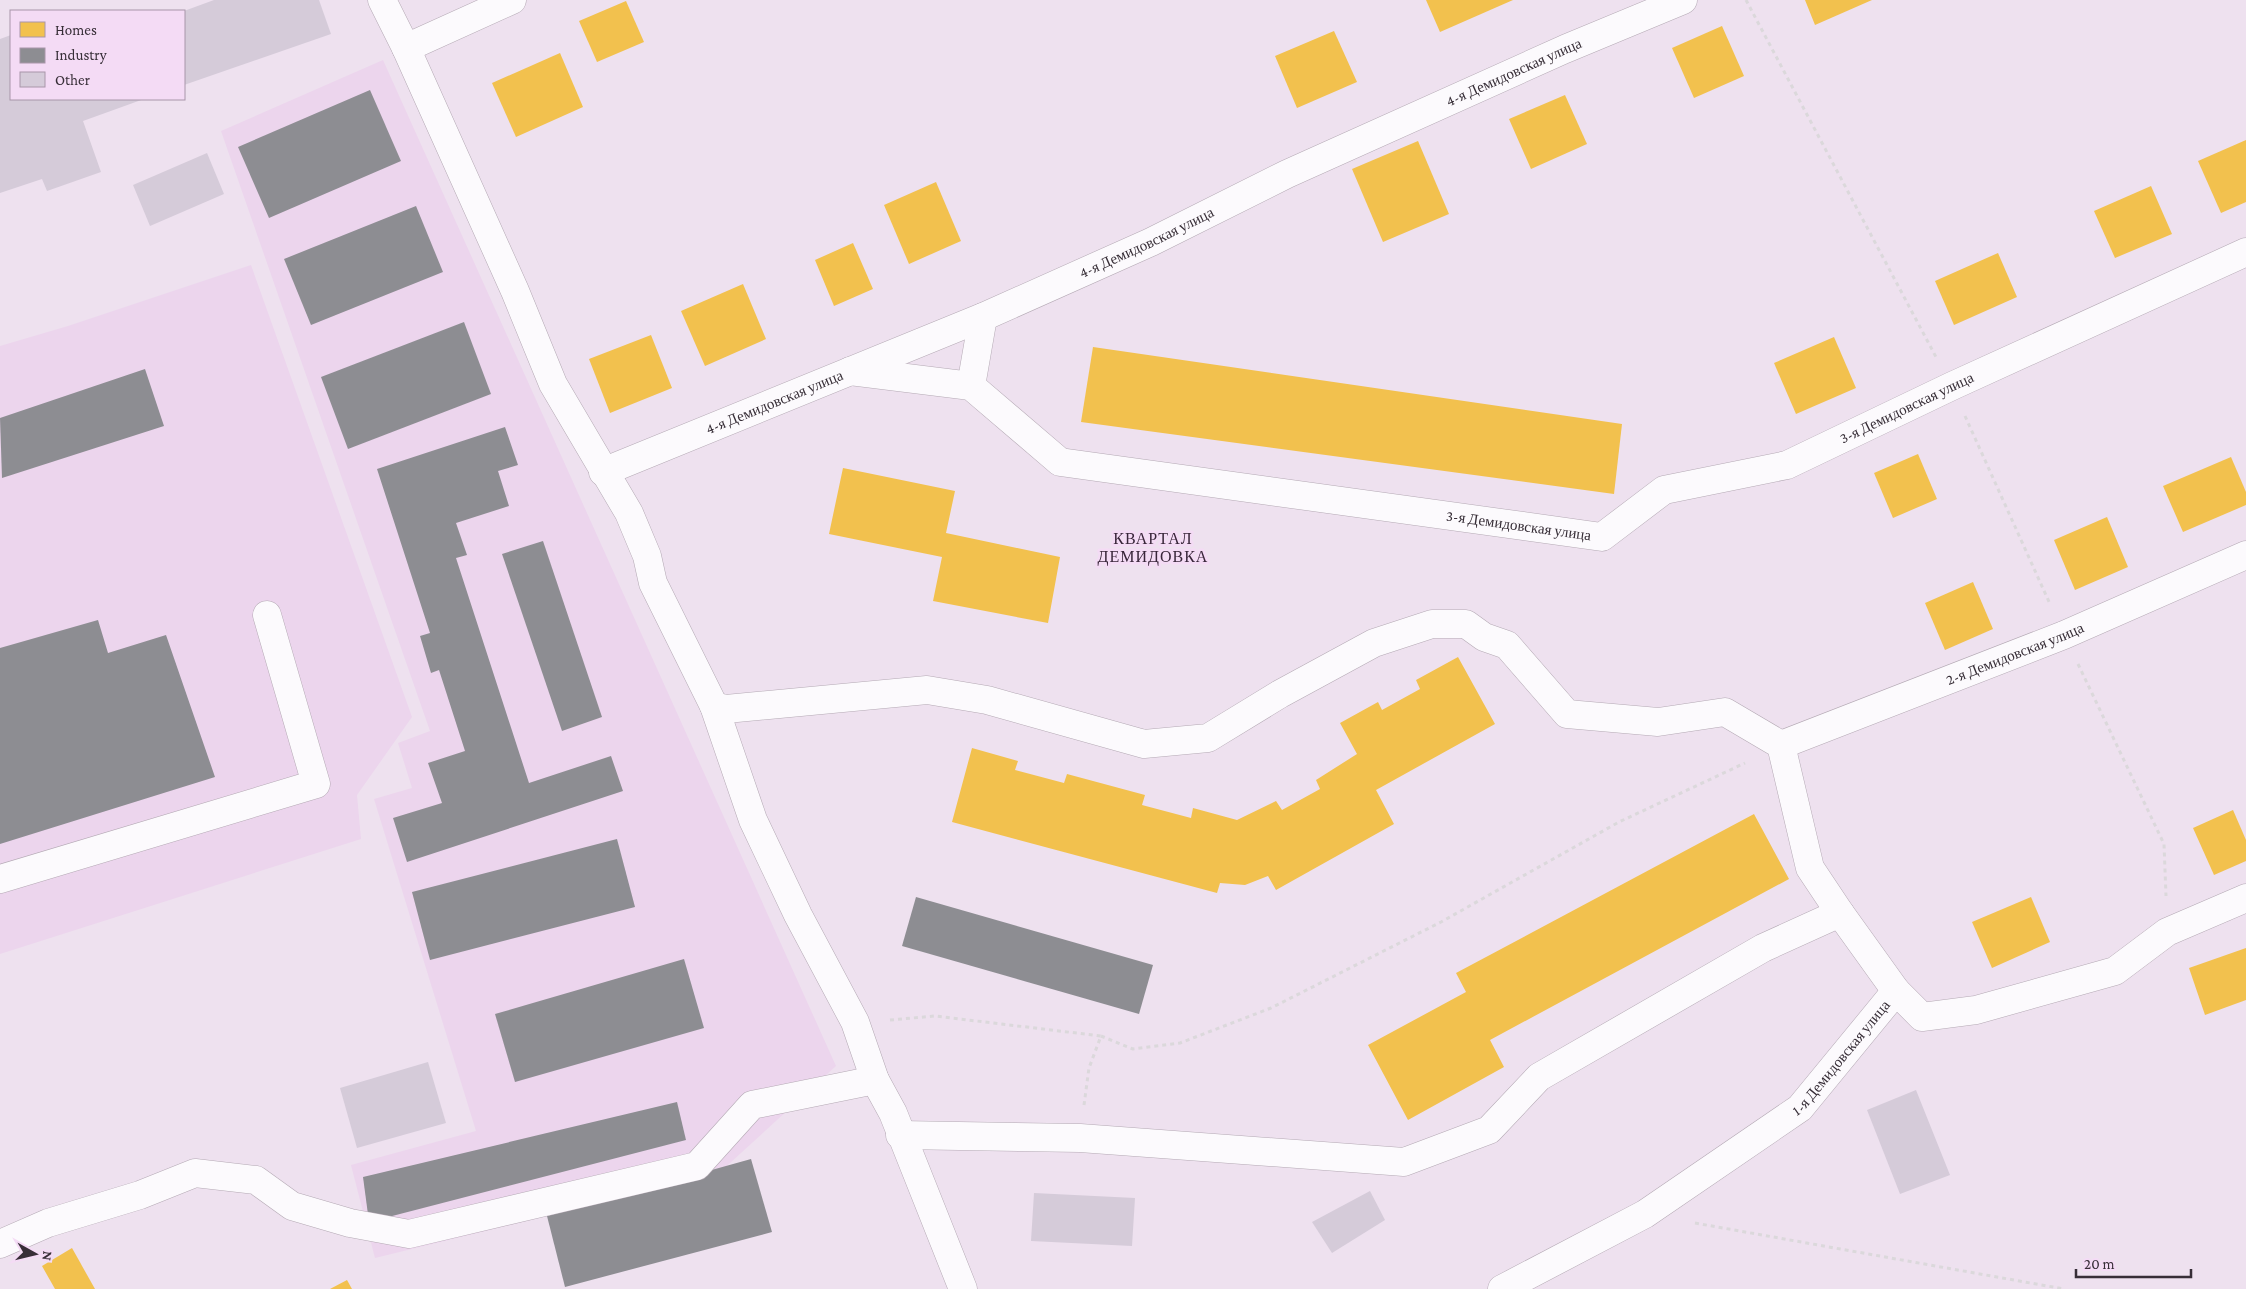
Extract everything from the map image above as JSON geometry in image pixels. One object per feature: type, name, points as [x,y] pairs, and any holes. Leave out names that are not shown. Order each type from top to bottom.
[{"type":"street","points":[[382,0],[406,48],[515,291],[553,384],[603,472],[629,513],[647,556],[653,583],[714,706],[753,820],[798,915],[855,1022],[875,1080],[893,1113],[900,1135],[927,1195],[963,1289]]},
{"type":"street","points":[[406,48],[512,0]]},
{"type":"street","name":"4-я Демидовская улица","points":[[603,472],[983,317],[1151,242],[1296,170],[1565,49],[1683,0]]},
{"type":"street","name":"3-я Демидовская улица","points":[[972,386],[1060,462],[1602,537],[1664,490],[1787,464],[1952,386],[2246,252]]},
{"type":"street","points":[[850,371],[972,386],[983,317]]},
{"type":"street","name":"2-я Демидовская улица","points":[[1782,745],[2064,635],[2246,555]]},
{"type":"street","points":[[0,878],[316,784],[267,615]]},
{"type":"street","points":[[714,706],[726,710],[927,690],[987,700],[1144,744],[1208,738],[1280,694],[1374,643],[1432,624],[1466,624],[1484,637],[1507,645],[1567,714],[1658,722],[1725,712],[1782,745],[1810,868],[1840,914],[1896,991]]},
{"type":"street","name":"1-я Демидовская улица","points":[[1502,1289],[1645,1214],[1800,1108],[1896,991],[1922,1017],[1976,1010],[2116,972],[2167,932],[2246,898]]},
{"type":"street","points":[[900,1135],[1080,1138],[1404,1162],[1488,1130],[1539,1077],[1763,948],[1840,914]]},
{"type":"street","points":[[0,1244],[48,1223],[140,1195],[195,1173],[256,1180],[292,1206],[350,1223],[409,1234],[697,1166],[752,1105],[875,1080]]},
{"type":"path","points":[[1746,0],[1952,386],[2064,635],[2164,844],[2167,932]]},
{"type":"path","points":[[855,1022],[935,1016],[1101,1036],[1133,1049],[1180,1043],[1271,1008],[1441,922],[1619,822],[1782,745]]},
{"type":"path","points":[[1080,1138],[1089,1068],[1101,1036]]},
{"type":"path","points":[[1645,1214],[2064,1289]]},
{"type":"shaded area","points":[[383,60],[836,1066],[718,1174],[375,1258],[351,1165],[476,1131],[374,799],[412,788],[398,743],[430,731],[221,131]]},
{"type":"shaded area","points":[[251,265],[412,717],[357,795],[361,839],[0,954],[0,346],[68,326]]},
{"type":"building: Homes","points":[[1426,0],[1513,0],[1440,32]]},
{"type":"building: Homes","points":[[1805,0],[1872,0],[1815,25]]},
{"type":"building: Homes","points":[[626,1],[644,42],[597,62],[579,21]]},
{"type":"building: Homes","points":[[1722,26],[1744,76],[1694,98],[1672,48]]},
{"type":"building: Homes","points":[[1334,31],[1357,82],[1297,108],[1275,56]]},
{"type":"building: Homes","points":[[560,53],[583,107],[516,137],[492,83]]},
{"type":"building: Homes","points":[[1565,95],[1587,144],[1531,169],[1509,119]]},
{"type":"building: Homes","points":[[2246,140],[2246,202],[2221,213],[2198,161]]},
{"type":"building: Homes","points":[[1418,141],[1449,214],[1383,242],[1352,169]]},
{"type":"building: Homes","points":[[936,182],[961,241],[909,264],[884,205]]},
{"type":"building: Homes","points":[[2151,186],[2172,234],[2115,258],[2094,211]]},
{"type":"building: Homes","points":[[853,243],[873,289],[834,306],[815,260]]},
{"type":"building: Homes","points":[[1998,253],[2017,297],[1954,325],[1935,281]]},
{"type":"building: Homes","points":[[743,284],[766,339],[705,366],[681,311]]},
{"type":"building: Homes","points":[[651,335],[672,388],[610,413],[589,359]]},
{"type":"building: Homes","points":[[1834,337],[1856,388],[1796,414],[1774,363]]},
{"type":"building: Homes","points":[[1093,347],[1622,424],[1614,494],[1081,422]]},
{"type":"building: Homes","points":[[1918,454],[1937,499],[1893,518],[1874,473]]},
{"type":"building: Homes","points":[[2231,457],[2246,492],[2246,505],[2183,532],[2163,486]]},
{"type":"building: Homes","points":[[843,468],[955,491],[946,533],[1060,557],[1048,623],[933,601],[942,557],[829,534]]},
{"type":"building: Homes","points":[[2107,517],[2128,567],[2075,590],[2054,540]]},
{"type":"building: Homes","points":[[1973,582],[1993,629],[1945,650],[1925,603]]},
{"type":"building: Homes","points":[[1458,657],[1495,724],[1376,790],[1394,824],[1276,890],[1268,876],[1245,885],[1220,883],[1217,893],[952,822],[972,748],[1018,761],[1015,770],[1064,783],[1067,774],[1145,795],[1142,805],[1191,818],[1193,808],[1237,820],[1276,801],[1282,810],[1320,789],[1316,780],[1357,754],[1340,723],[1378,702],[1382,710],[1420,689],[1416,680]]},
{"type":"building: Homes","points":[[2233,810],[2246,840],[2246,861],[2214,875],[2193,828]]},
{"type":"building: Homes","points":[[1754,814],[1789,879],[1490,1040],[1504,1067],[1408,1120],[1368,1045],[1466,992],[1456,973]]},
{"type":"building: Homes","points":[[2031,897],[2050,942],[1992,968],[1972,922]]},
{"type":"building: Homes","points":[[2246,948],[2246,1000],[2205,1015],[2189,968]]},
{"type":"building: Homes","points":[[72,1248],[95,1289],[55,1289],[42,1266]]},
{"type":"building: Homes","points":[[347,1280],[352,1289],[330,1289]]},
{"type":"building: Industry","points":[[370,90],[401,161],[269,218],[238,147]]},
{"type":"building: Industry","points":[[416,206],[443,272],[311,325],[284,259]]},
{"type":"building: Industry","points":[[464,322],[491,394],[348,449],[321,377]]},
{"type":"building: Industry","points":[[145,369],[164,426],[2,478],[0,418]]},
{"type":"building: Industry","points":[[505,427],[518,465],[498,471],[509,506],[456,523],[467,555],[456,558],[529,783],[611,756],[623,791],[407,862],[393,818],[442,803],[428,763],[465,751],[439,670],[431,673],[420,636],[430,633],[377,469]]},
{"type":"building: Industry","points":[[543,541],[602,717],[562,731],[502,554]]},
{"type":"building: Industry","points":[[98,620],[108,653],[166,635],[215,777],[0,844],[0,648]]},
{"type":"building: Industry","points":[[617,839],[635,907],[430,960],[412,892]]},
{"type":"building: Industry","points":[[916,897],[1153,965],[1139,1014],[902,946]]},
{"type":"building: Industry","points":[[684,959],[704,1028],[515,1082],[495,1014]]},
{"type":"building: Industry","points":[[677,1102],[686,1140],[369,1222],[363,1177]]},
{"type":"building: Industry","points":[[751,1159],[772,1232],[565,1287],[547,1216]]},
{"type":"building: Other","points":[[214,0],[319,0],[331,34],[185,85],[185,11]]},
{"type":"building: Other","points":[[10,35],[10,100],[141,100],[83,121],[101,172],[47,191],[42,179],[0,193],[0,39]]},
{"type":"building: Other","points":[[207,153],[224,194],[150,226],[133,185]]},
{"type":"building: Other","points":[[428,1062],[446,1123],[357,1148],[340,1088]]},
{"type":"building: Other","points":[[1916,1090],[1950,1175],[1900,1194],[1867,1110]]},
{"type":"building: Other","points":[[1370,1191],[1385,1220],[1332,1253],[1312,1222]]},
{"type":"building: Other","points":[[1034,1193],[1135,1198],[1132,1246],[1031,1241]]},
{"type":"district","name":"КВАРТАЛ ДЕМИДОВКА","points":[[1153,547]]}]
